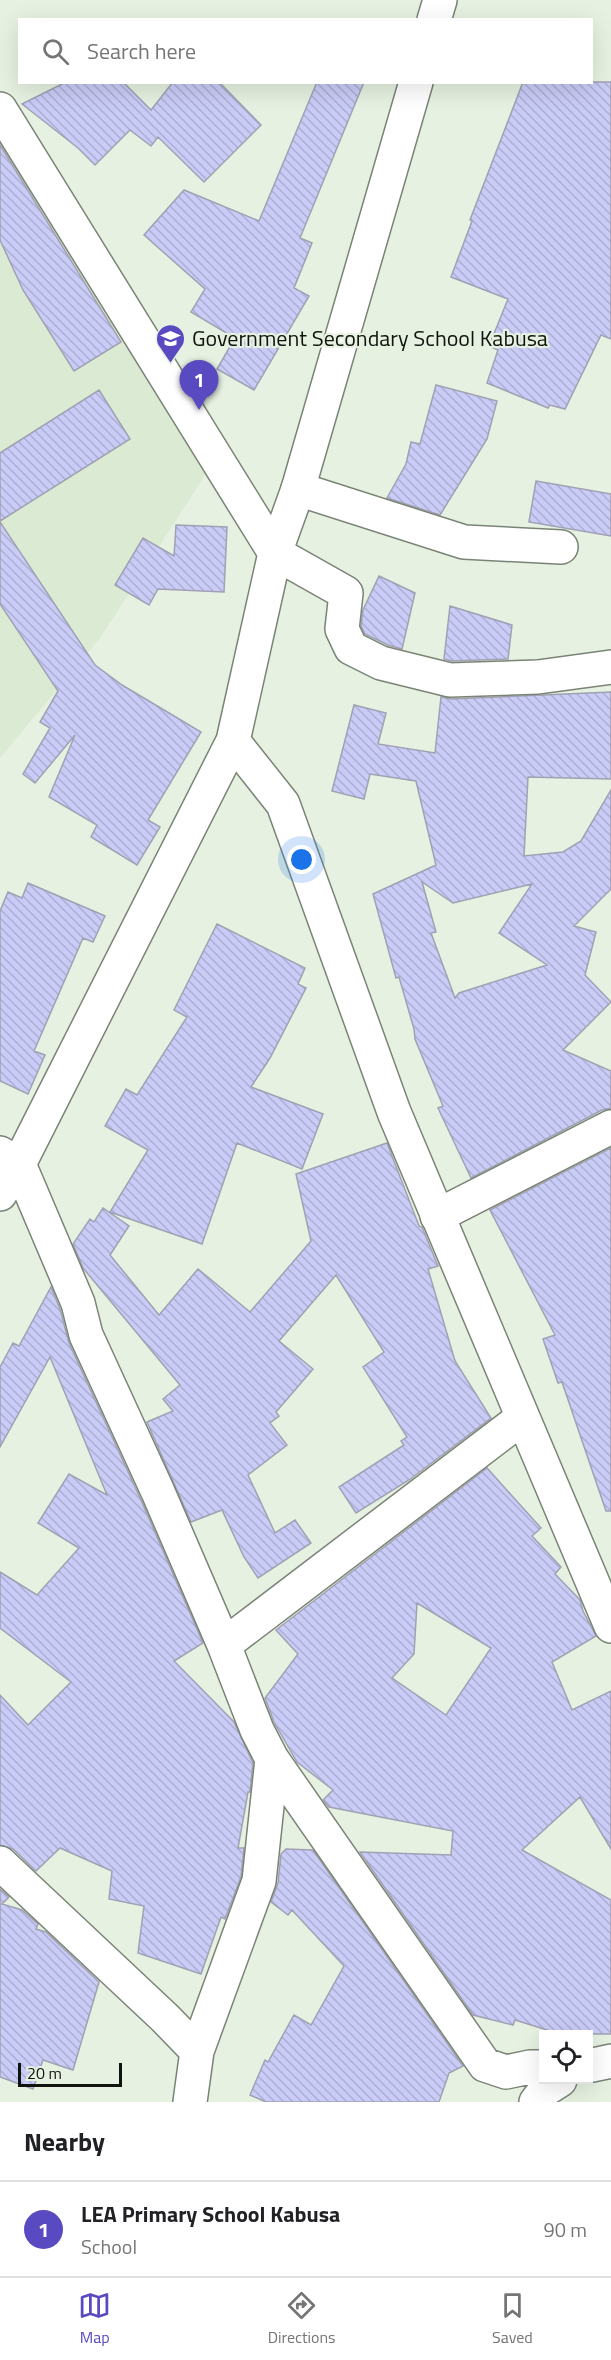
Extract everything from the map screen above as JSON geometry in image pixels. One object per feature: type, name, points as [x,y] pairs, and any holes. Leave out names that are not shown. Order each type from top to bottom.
[{"type":"street","points":[[435,18],[440,0]]},
{"type":"street","points":[[0,1194],[10,1158],[232,741],[275,553],[298,489],[415,84]]},
{"type":"street","points":[[0,109],[275,553],[346,593],[342,629],[351,648],[381,663],[450,680],[538,677],[611,667]]},
{"type":"street","points":[[298,489],[464,542],[561,547]]},
{"type":"street","points":[[232,741],[283,804],[394,1112],[611,1626]]},
{"type":"street","points":[[437,1216],[611,1127]]},
{"type":"street","points":[[10,1158],[78,1303],[86,1335],[158,1492],[224,1645],[257,1730],[272,1759],[485,2066],[506,2072],[539,2067]]},
{"type":"street","points":[[224,1645],[522,1418]]},
{"type":"street","points":[[190,2102],[197,2050],[259,1881],[272,1759]]},
{"type":"street","points":[[0,1863],[197,2050]]},
{"type":"street","points":[[593,2065],[611,2061]]},
{"type":"street","points":[[536,2102],[553,2084]]},
{"type":"shaded area","points":[[0,109],[207,472],[100,638],[0,758]]},
{"type":"building","points":[[611,82],[611,339],[601,335],[565,409],[550,405],[548,408],[487,383],[498,350],[489,346],[508,299],[451,277],[472,221],[470,220],[522,84]]},
{"type":"building","points":[[62,84],[125,84],[151,110],[171,84],[221,84],[261,125],[204,182],[158,137],[151,146],[130,130],[95,165],[78,148],[22,104]]},
{"type":"building","points":[[316,84],[363,84],[300,238],[312,243],[294,288],[309,296],[254,390],[217,369],[235,338],[191,312],[205,289],[144,235],[184,190],[259,221]]},
{"type":"building","points":[[0,145],[121,342],[74,371],[23,290],[0,240]]},
{"type":"building","points":[[436,385],[497,401],[487,439],[440,515],[387,498],[406,464],[411,442],[420,444]]},
{"type":"building","points":[[99,390],[130,439],[0,521],[0,453]]},
{"type":"building","points":[[536,481],[611,494],[611,536],[529,522]]},
{"type":"building","points":[[0,522],[95,665],[122,685],[201,732],[148,820],[160,827],[137,865],[91,837],[97,825],[49,797],[75,735],[35,783],[23,774],[50,728],[40,722],[58,691],[0,604]]},
{"type":"building","points":[[176,525],[227,527],[224,592],[158,589],[149,605],[115,585],[143,538],[174,556]]},
{"type":"building","points":[[379,576],[415,593],[402,649],[365,634],[361,626],[363,610]]},
{"type":"building","points":[[450,606],[512,625],[508,659],[452,661],[444,659]]},
{"type":"building","points":[[611,692],[611,779],[528,777],[524,856],[563,852],[581,841],[611,790],[611,889],[574,926],[596,932],[585,975],[611,1002],[563,1050],[611,1071],[611,1108],[602,1110],[471,1178],[438,1108],[443,1106],[415,1039],[399,977],[396,978],[373,894],[436,865],[416,781],[370,774],[364,799],[332,791],[354,705],[386,713],[378,744],[435,753],[441,697],[451,699]],"holes":[[[422,882],[453,903],[532,884],[499,933],[547,965],[459,993],[455,998],[431,933],[436,932]]]},
{"type":"building","points":[[28,883],[105,916],[93,942],[83,938],[34,1051],[45,1055],[28,1094],[0,1081],[0,911],[8,892],[22,898]]},
{"type":"building","points":[[217,924],[305,968],[298,984],[306,988],[270,1058],[251,1087],[323,1114],[302,1169],[237,1143],[202,1244],[110,1212],[148,1150],[105,1126],[126,1089],[137,1095],[187,1017],[174,1010]]},
{"type":"building","points":[[387,1143],[419,1226],[422,1227],[438,1266],[428,1269],[455,1361],[491,1418],[409,1480],[356,1513],[339,1487],[404,1445],[401,1441],[407,1437],[363,1367],[384,1352],[336,1275],[279,1341],[313,1369],[276,1412],[279,1416],[270,1423],[287,1445],[248,1475],[275,1533],[295,1520],[311,1543],[258,1578],[244,1557],[222,1510],[191,1522],[147,1422],[173,1411],[163,1399],[180,1385],[83,1268],[73,1244],[90,1219],[94,1222],[103,1208],[129,1226],[110,1255],[159,1315],[198,1269],[250,1312],[311,1241],[296,1174]]},
{"type":"building","points":[[611,1148],[611,1511],[606,1511],[562,1382],[558,1383],[543,1339],[555,1335],[490,1210]]},
{"type":"building","points":[[51,1287],[60,1309],[69,1343],[203,1643],[174,1661],[234,1722],[253,1763],[250,1792],[248,1792],[238,1848],[244,1848],[241,1877],[225,1919],[221,1917],[201,1974],[138,1953],[144,1906],[109,1899],[112,1871],[60,1848],[36,1871],[13,1849],[0,1845],[0,1695],[28,1725],[71,1682],[0,1628],[0,1572],[37,1595],[79,1548],[38,1523],[69,1474],[107,1495],[50,1357],[0,1447],[0,1367],[13,1343],[19,1346]]},
{"type":"building","points":[[487,1468],[541,1528],[532,1536],[561,1567],[555,1574],[580,1600],[596,1636],[552,1662],[572,1710],[611,1691],[611,1849],[580,1797],[522,1850],[611,1900],[611,2034],[593,2034],[593,2030],[547,2030],[515,2020],[513,2025],[473,2015],[360,1852],[451,1855],[453,1831],[329,1807],[323,1800],[333,1790],[297,1762],[274,1722],[265,1698],[298,1654],[276,1630]],"holes":[[[417,1603],[491,1648],[446,1715],[392,1678],[414,1654]]]},
{"type":"building","points":[[286,1849],[313,1850],[463,2066],[449,2073],[439,2102],[266,2102],[250,2095],[265,2060],[268,2062],[294,2015],[311,2025],[344,1966],[292,1910],[288,1915],[271,1902],[278,1883],[281,1854]]},
{"type":"building","points":[[0,1889],[9,1897],[2,1904],[22,1910],[38,1924],[36,1929],[46,1932],[99,1982],[73,2070],[43,2060],[33,2089],[0,2077]]},
{"type":"place","name":"Government Secondary School Kabusa","points":[[171,364]]},
{"type":"place","name":"LEA Primary School Kabusa","points":[[199,410]]}]
